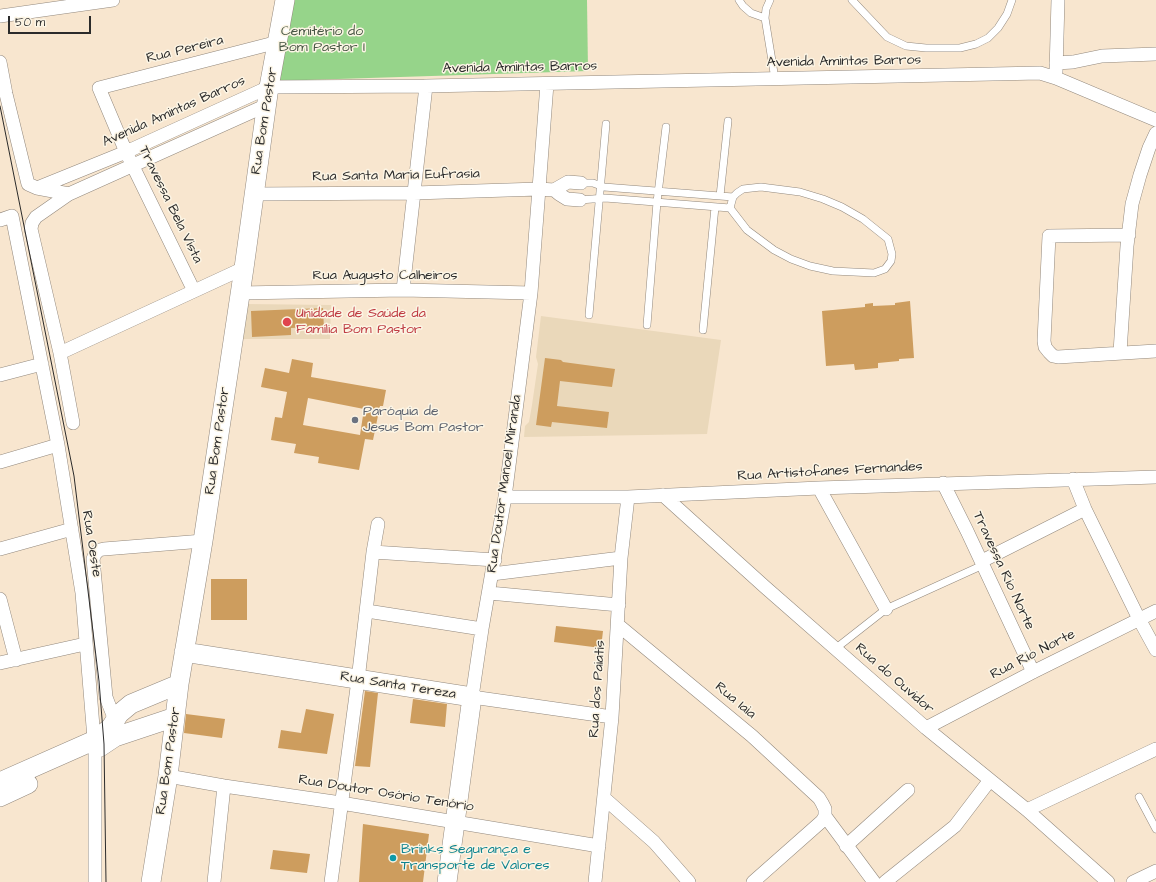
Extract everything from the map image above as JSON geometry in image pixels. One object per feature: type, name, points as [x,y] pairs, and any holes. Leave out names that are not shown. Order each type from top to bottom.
[{"type":"main road","name":"Rua Bom Pastor","points":[[151,882],[168,776],[178,684],[203,541],[267,105],[285,0]]},
{"type":"main road","name":"Rua Santa Tereza","points":[[184,652],[472,697]]},
{"type":"main road","points":[[0,797],[95,745],[111,728],[119,714],[131,704],[178,684]]},
{"type":"main road","name":"Rua Doutor Manoel Miranda","points":[[447,882],[472,697]]},
{"type":"main road","points":[[0,782],[115,737],[175,717]]},
{"type":"street","points":[[0,16],[113,0]]},
{"type":"street","points":[[1056,78],[1058,0]]},
{"type":"street","name":"Rua Pereira","points":[[99,88],[278,42]]},
{"type":"street","points":[[1056,63],[1073,62],[1102,56],[1156,54]]},
{"type":"street","points":[[0,62],[6,94],[28,184],[37,188],[69,194]]},
{"type":"street","name":"Avenida Amintas Barros","points":[[37,188],[126,152],[270,87],[547,84],[1040,73],[1056,78],[1156,120]]},
{"type":"street","name":"Rua Doutor Manoel Miranda","points":[[472,697],[482,629],[505,497],[531,294],[547,84]]},
{"type":"street","points":[[403,290],[426,86]]},
{"type":"street","name":"Travessa Bela Vista","points":[[99,88],[126,152],[194,291]]},
{"type":"street","points":[[73,423],[60,353],[31,229],[32,222],[36,216],[69,194],[267,105]]},
{"type":"street","points":[[1120,352],[1132,204],[1149,148],[1156,133]]},
{"type":"street","points":[[580,200],[567,199],[554,190],[568,182],[581,183]]},
{"type":"street","name":"Rua Santa Maria Eufrasia","points":[[254,194],[554,190]]},
{"type":"street","name":"Rua Oeste","points":[[6,218],[42,364],[58,445],[82,593],[95,745],[95,882]]},
{"type":"street","points":[[1129,235],[1049,236],[1044,341],[1045,347],[1053,356],[1058,357],[1120,352],[1156,351]]},
{"type":"street","points":[[60,353],[244,268]]},
{"type":"street","name":"Rua Augusto Calheiros","points":[[240,293],[403,290],[531,294]]},
{"type":"street","points":[[0,375],[42,364]]},
{"type":"street","points":[[0,462],[58,445]]},
{"type":"street","name":"Rua Artistofanes Fernandes","points":[[505,497],[628,497],[943,483],[1156,477]]},
{"type":"street","points":[[1073,479],[1085,509],[1139,619],[1156,650]]},
{"type":"street","name":"Travessa Rio Norte","points":[[943,483],[1033,672]]},
{"type":"street","points":[[819,488],[886,609]]},
{"type":"street","name":"Rua do Ouvidor","points":[[663,495],[835,649],[926,728],[1027,810],[1108,882]]},
{"type":"street","name":"Rua dos Paiatis","points":[[595,882],[612,717],[621,558],[628,497]]},
{"type":"street","points":[[982,563],[1085,509]]},
{"type":"street","points":[[331,882],[367,611],[373,552],[378,524]]},
{"type":"street","points":[[0,549],[72,529]]},
{"type":"street","points":[[115,720],[106,697],[93,559],[95,554],[99,550],[104,549],[203,541]]},
{"type":"street","points":[[373,552],[495,560]]},
{"type":"street","points":[[492,574],[621,558]]},
{"type":"street","points":[[489,594],[619,605]]},
{"type":"street","points":[[0,599],[16,660]]},
{"type":"street","points":[[367,611],[482,629]]},
{"type":"street","name":"Rua Rio Norte","points":[[926,728],[1033,672],[1156,611]]},
{"type":"street","name":"Rua Iaia","points":[[618,625],[752,736],[818,798],[825,813],[846,846],[874,882]]},
{"type":"street","points":[[0,663],[86,644]]},
{"type":"street","name":"Rua Santa Tereza","points":[[472,697],[612,717]]},
{"type":"street","points":[[1027,810],[1156,749]]},
{"type":"street","name":"Rua Doutor Osório Tenório","points":[[168,776],[224,786],[341,802],[599,846]]},
{"type":"street","points":[[885,882],[955,826],[990,780]]},
{"type":"street","points":[[214,882],[224,786]]},
{"type":"street","points":[[846,846],[908,790]]},
{"type":"street","points":[[604,798],[654,842],[689,882]]},
{"type":"street","points":[[753,882],[822,821],[825,813]]},
{"type":"street","points":[[1133,882],[1156,871]]},
{"type":"lane","points":[[740,0],[743,6],[751,13],[765,18]]},
{"type":"lane","points":[[770,0],[766,9],[765,18],[775,79]]},
{"type":"lane","points":[[852,0],[887,37],[906,46],[926,48],[960,48],[976,44],[988,38],[998,28],[1004,19],[1012,0]]},
{"type":"lane","points":[[720,196],[728,121]]},
{"type":"lane","points":[[590,315],[606,124]]},
{"type":"lane","points":[[647,325],[666,127]]},
{"type":"lane","points":[[581,183],[593,183],[604,187],[733,197]]},
{"type":"lane","points":[[580,200],[600,198],[730,208],[747,230],[760,241],[791,259],[810,266],[833,271],[874,273],[885,269],[891,261],[892,254],[888,239],[863,219],[842,207],[823,199],[800,192],[761,187],[743,189],[733,197],[730,208]]},
{"type":"lane","points":[[703,330],[715,207]]},
{"type":"lane","points":[[835,649],[886,609],[982,563]]},
{"type":"lane","points":[[1139,797],[1156,829]]},
{"type":"shaded area","name":"Unidade de Saúde da Família Bom Pastor","points":[[246,304],[331,305],[330,339],[241,339]]},
{"type":"shaded area","points":[[541,316],[721,340],[707,434],[524,437],[525,426],[529,422],[538,364],[536,357]]},
{"type":"green space","name":"Cemitério do Bom Pastor I","points":[[288,0],[587,0],[588,71],[275,81]]},
{"type":"building","points":[[910,301],[914,358],[878,363],[878,368],[855,370],[854,364],[826,366],[822,311],[865,307],[865,304],[873,303],[873,306],[895,305],[895,303]]},
{"type":"building","points":[[323,308],[324,329],[312,330],[312,327],[291,328],[291,335],[252,337],[251,311]]},
{"type":"building","points":[[545,358],[615,369],[612,387],[560,381],[557,406],[609,412],[607,428],[552,422],[551,427],[536,425]]},
{"type":"building","points":[[292,359],[313,363],[311,377],[386,390],[383,406],[380,406],[373,440],[365,439],[359,470],[318,463],[319,457],[294,453],[296,444],[271,440],[275,417],[282,418],[287,392],[261,387],[265,368],[289,373]],"holes":[[[308,398],[364,409],[360,435],[303,425]]]},
{"type":"building","points":[[211,579],[247,579],[247,620],[211,620]]},
{"type":"building","points":[[556,626],[603,631],[601,648],[554,642]]},
{"type":"building","points":[[365,691],[378,693],[370,767],[355,766]]},
{"type":"building","points":[[413,699],[447,704],[445,727],[410,723]]},
{"type":"building","points":[[306,709],[334,714],[327,754],[278,748],[281,730],[301,733]]},
{"type":"building","points":[[186,714],[225,719],[222,738],[184,733]]},
{"type":"building","name":"Brinks Segurança e Transporte de Valores","points":[[363,824],[429,834],[423,882],[359,882]]},
{"type":"building","points":[[273,850],[310,854],[307,873],[270,869]]},
{"type":"tram line","points":[[0,106],[74,476],[99,681],[104,744],[106,882]]},
{"type":"place","name":"Unidade de Saúde da Família Bom Pastor","points":[[287,322]]},
{"type":"place","name":"Paróquia de Jesus Bom Pastor","points":[[355,420]]},
{"type":"place","name":"Brinks Segurança e Transporte de Valores","points":[[393,858]]}]
